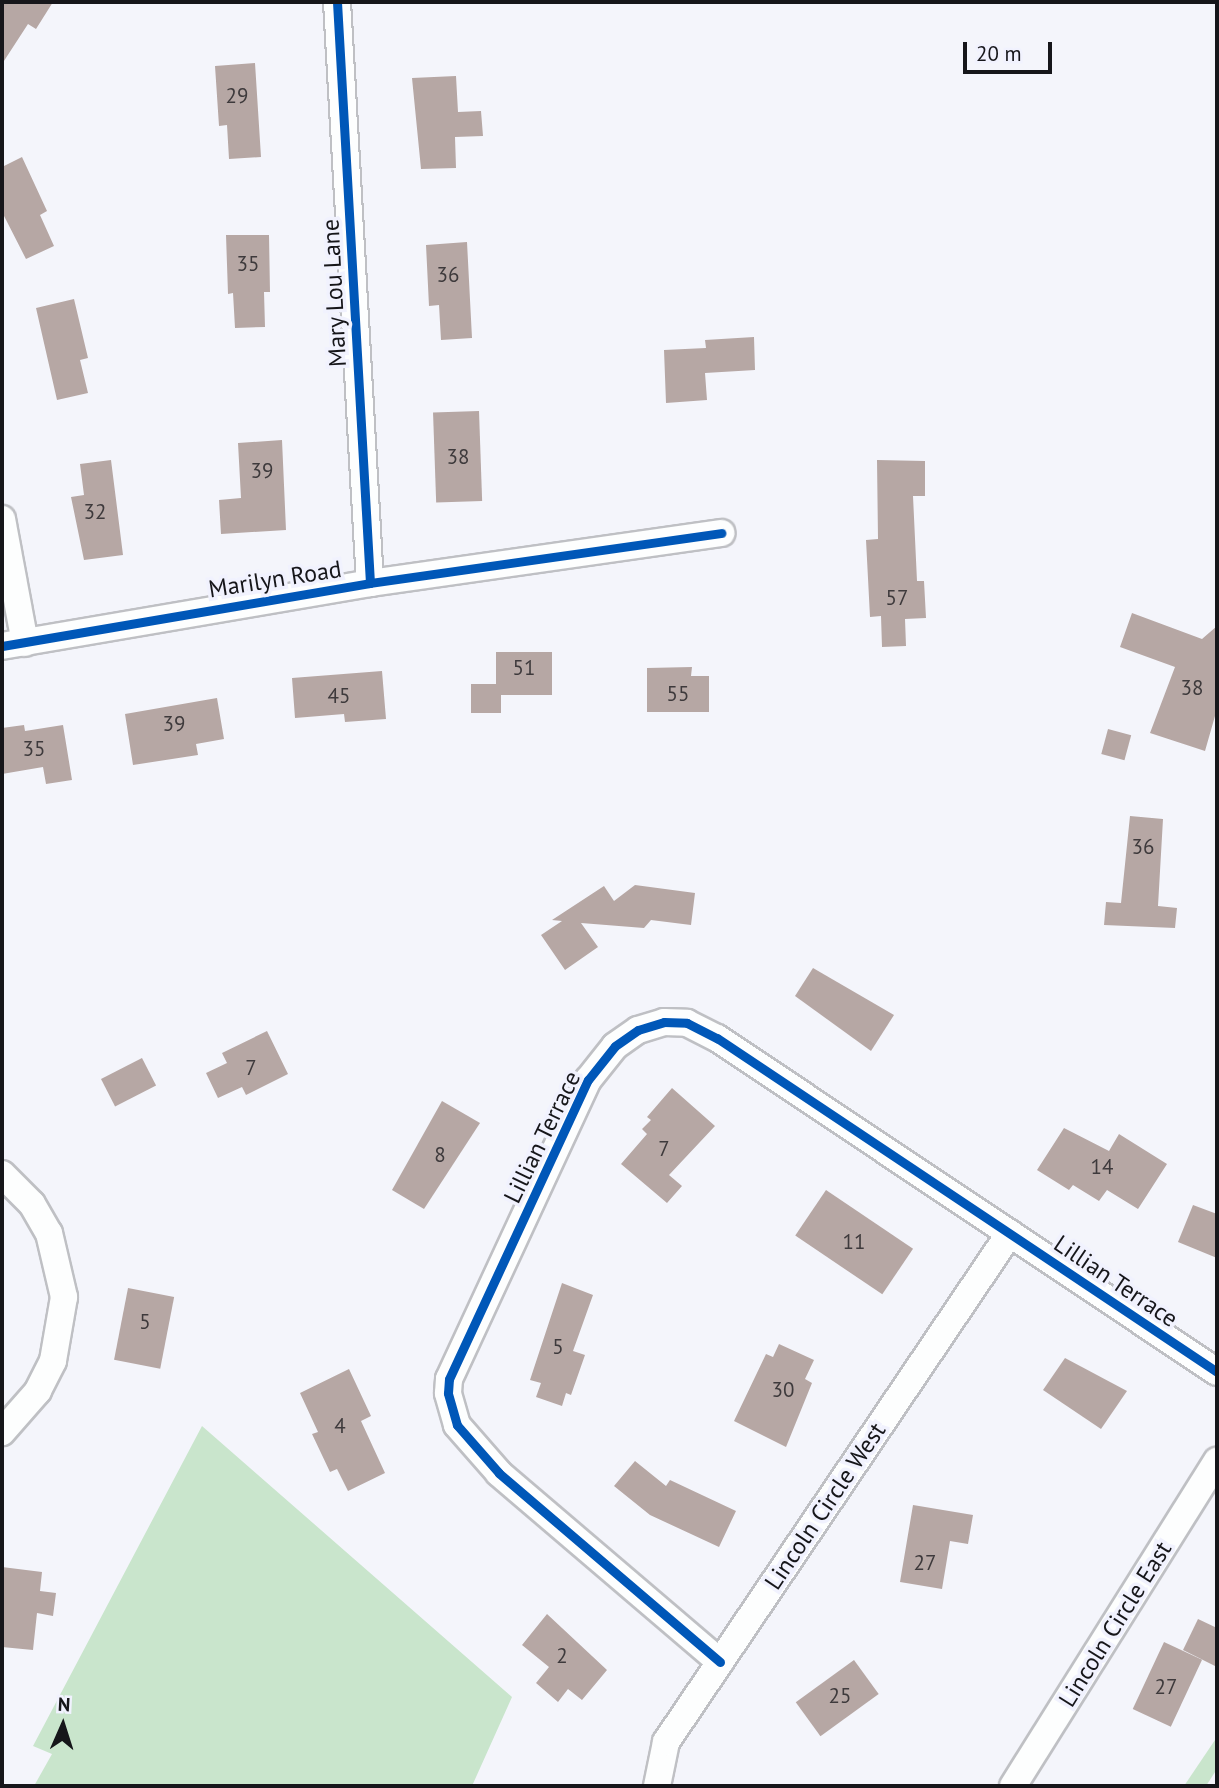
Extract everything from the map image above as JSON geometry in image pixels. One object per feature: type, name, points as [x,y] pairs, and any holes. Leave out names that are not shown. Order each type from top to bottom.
[{"type":"street","name":"Mary Lou Lane","points":[[337,2],[370,583]]},
{"type":"street","points":[[2,519],[13,644]]},
{"type":"street","name":"Marilyn Road","points":[[13,644],[370,583],[721,533]]},
{"type":"street","name":"Lillian Terrace","points":[[720,1662],[499,1473],[457,1425],[448,1392],[449,1379],[588,1080],[615,1046],[638,1030],[664,1022],[687,1023],[717,1038],[1217,1371]]},
{"type":"street","points":[[2,1174],[32,1205],[49,1233],[64,1297],[53,1361],[38,1391],[2,1432]]},
{"type":"street","name":"Lincoln Circle West","points":[[657,1786],[666,1742],[1010,1233]]},
{"type":"street","name":"Lincoln Circle East","points":[[1013,1786],[1217,1461]]},
{"type":"green space","points":[[202,1426],[512,1697],[472,1786],[34,1786],[52,1754],[33,1746]]},
{"type":"green space","points":[[1217,1737],[1217,1769],[1206,1786],[1184,1786]]},
{"type":"building","points":[[2,2],[53,2],[36,29],[28,24],[2,64]]},
{"type":"building","points":[[255,63],[261,157],[229,159],[227,125],[219,126],[215,66]]},
{"type":"building","points":[[456,76],[458,112],[481,111],[483,136],[455,137],[456,168],[421,169],[412,78]]},
{"type":"building","points":[[22,157],[47,211],[40,215],[54,246],[26,259],[2,212],[2,167]]},
{"type":"building","points":[[226,235],[269,235],[270,292],[264,292],[265,327],[235,328],[233,293],[228,294]]},
{"type":"building","points":[[467,242],[472,338],[441,340],[439,305],[429,306],[426,245]]},
{"type":"building","points":[[74,299],[88,358],[80,360],[88,393],[57,400],[36,308]]},
{"type":"building","points":[[754,337],[755,370],[705,373],[707,400],[666,403],[664,350],[706,348],[705,340]]},
{"type":"building","points":[[479,411],[482,501],[436,503],[433,413]]},
{"type":"building","points":[[282,440],[286,530],[221,534],[219,500],[241,498],[238,443]]},
{"type":"building","points":[[111,460],[123,555],[84,560],[71,497],[84,495],[80,464]]},
{"type":"building","points":[[877,460],[925,461],[925,496],[913,496],[917,581],[924,581],[926,618],[905,619],[906,646],[882,647],[881,616],[870,617],[866,540],[878,539]]},
{"type":"building","points":[[1132,613],[1202,639],[1217,626],[1217,709],[1205,751],[1150,733],[1175,667],[1120,647]]},
{"type":"building","points":[[496,652],[552,652],[552,695],[501,695],[501,713],[471,713],[471,684],[496,684]]},
{"type":"building","points":[[692,667],[691,676],[709,676],[709,712],[647,712],[647,668]]},
{"type":"building","points":[[382,671],[386,719],[345,722],[344,714],[295,718],[292,678]]},
{"type":"building","points":[[217,698],[224,739],[196,744],[198,755],[133,765],[125,714]]},
{"type":"building","points":[[24,725],[25,731],[63,725],[72,780],[46,784],[43,767],[2,774],[2,728]]},
{"type":"building","points":[[1108,729],[1131,735],[1124,760],[1101,754]]},
{"type":"building","points":[[1130,816],[1163,819],[1158,906],[1177,908],[1175,928],[1104,925],[1106,902],[1121,903]]},
{"type":"building","points":[[635,885],[695,893],[691,925],[651,920],[644,928],[581,923],[598,947],[565,970],[541,935],[562,921],[552,920],[604,886],[614,901]]},
{"type":"building","points":[[813,968],[894,1015],[871,1051],[795,996]]},
{"type":"building","points":[[267,1031],[288,1074],[246,1095],[242,1087],[218,1098],[206,1073],[227,1063],[222,1053]]},
{"type":"building","points":[[142,1058],[156,1086],[115,1107],[101,1079]]},
{"type":"building","points":[[672,1088],[715,1126],[669,1175],[682,1186],[667,1203],[621,1164],[647,1134],[642,1129],[651,1120],[647,1117]]},
{"type":"building","points":[[442,1101],[480,1123],[424,1209],[392,1190]]},
{"type":"building","points":[[1064,1128],[1109,1151],[1119,1134],[1167,1164],[1138,1209],[1107,1190],[1099,1201],[1073,1185],[1069,1190],[1037,1170]]},
{"type":"building","points":[[826,1190],[913,1249],[882,1294],[795,1236]]},
{"type":"building","points":[[1193,1205],[1217,1214],[1217,1258],[1178,1242]]},
{"type":"building","points":[[562,1283],[593,1295],[573,1351],[585,1355],[571,1395],[566,1393],[562,1406],[536,1397],[541,1383],[530,1380]]},
{"type":"building","points":[[128,1288],[174,1297],[160,1369],[114,1360]]},
{"type":"building","points":[[779,1344],[814,1360],[805,1379],[812,1383],[786,1447],[734,1421],[766,1354],[773,1357]]},
{"type":"building","points":[[1065,1358],[1127,1391],[1101,1429],[1043,1390]]},
{"type":"building","points":[[349,1369],[371,1416],[361,1421],[385,1473],[348,1491],[337,1469],[330,1472],[312,1434],[318,1432],[300,1393]]},
{"type":"building","points":[[635,1461],[666,1486],[670,1480],[736,1511],[719,1547],[650,1515],[614,1486]]},
{"type":"building","points":[[913,1505],[973,1515],[968,1544],[950,1541],[942,1589],[900,1582]]},
{"type":"building","points":[[2,1567],[42,1572],[40,1591],[56,1593],[53,1616],[37,1613],[33,1650],[2,1647]]},
{"type":"building","points":[[547,1614],[607,1670],[582,1700],[568,1689],[558,1702],[536,1683],[549,1667],[522,1645]]},
{"type":"building","points":[[1198,1619],[1217,1628],[1217,1667],[1183,1650]]},
{"type":"building","points":[[1164,1642],[1202,1660],[1171,1727],[1133,1709]]},
{"type":"building","points":[[854,1660],[879,1694],[820,1736],[796,1702]]},
{"type":"cycle path","points":[[337,2],[370,583]]},
{"type":"cycle path","points":[[2,646],[370,583],[721,533]]},
{"type":"cycle path","points":[[720,1662],[499,1473],[457,1425],[448,1393],[449,1379],[588,1080],[615,1046],[638,1030],[664,1022],[687,1023],[717,1038],[1217,1372]]}]
